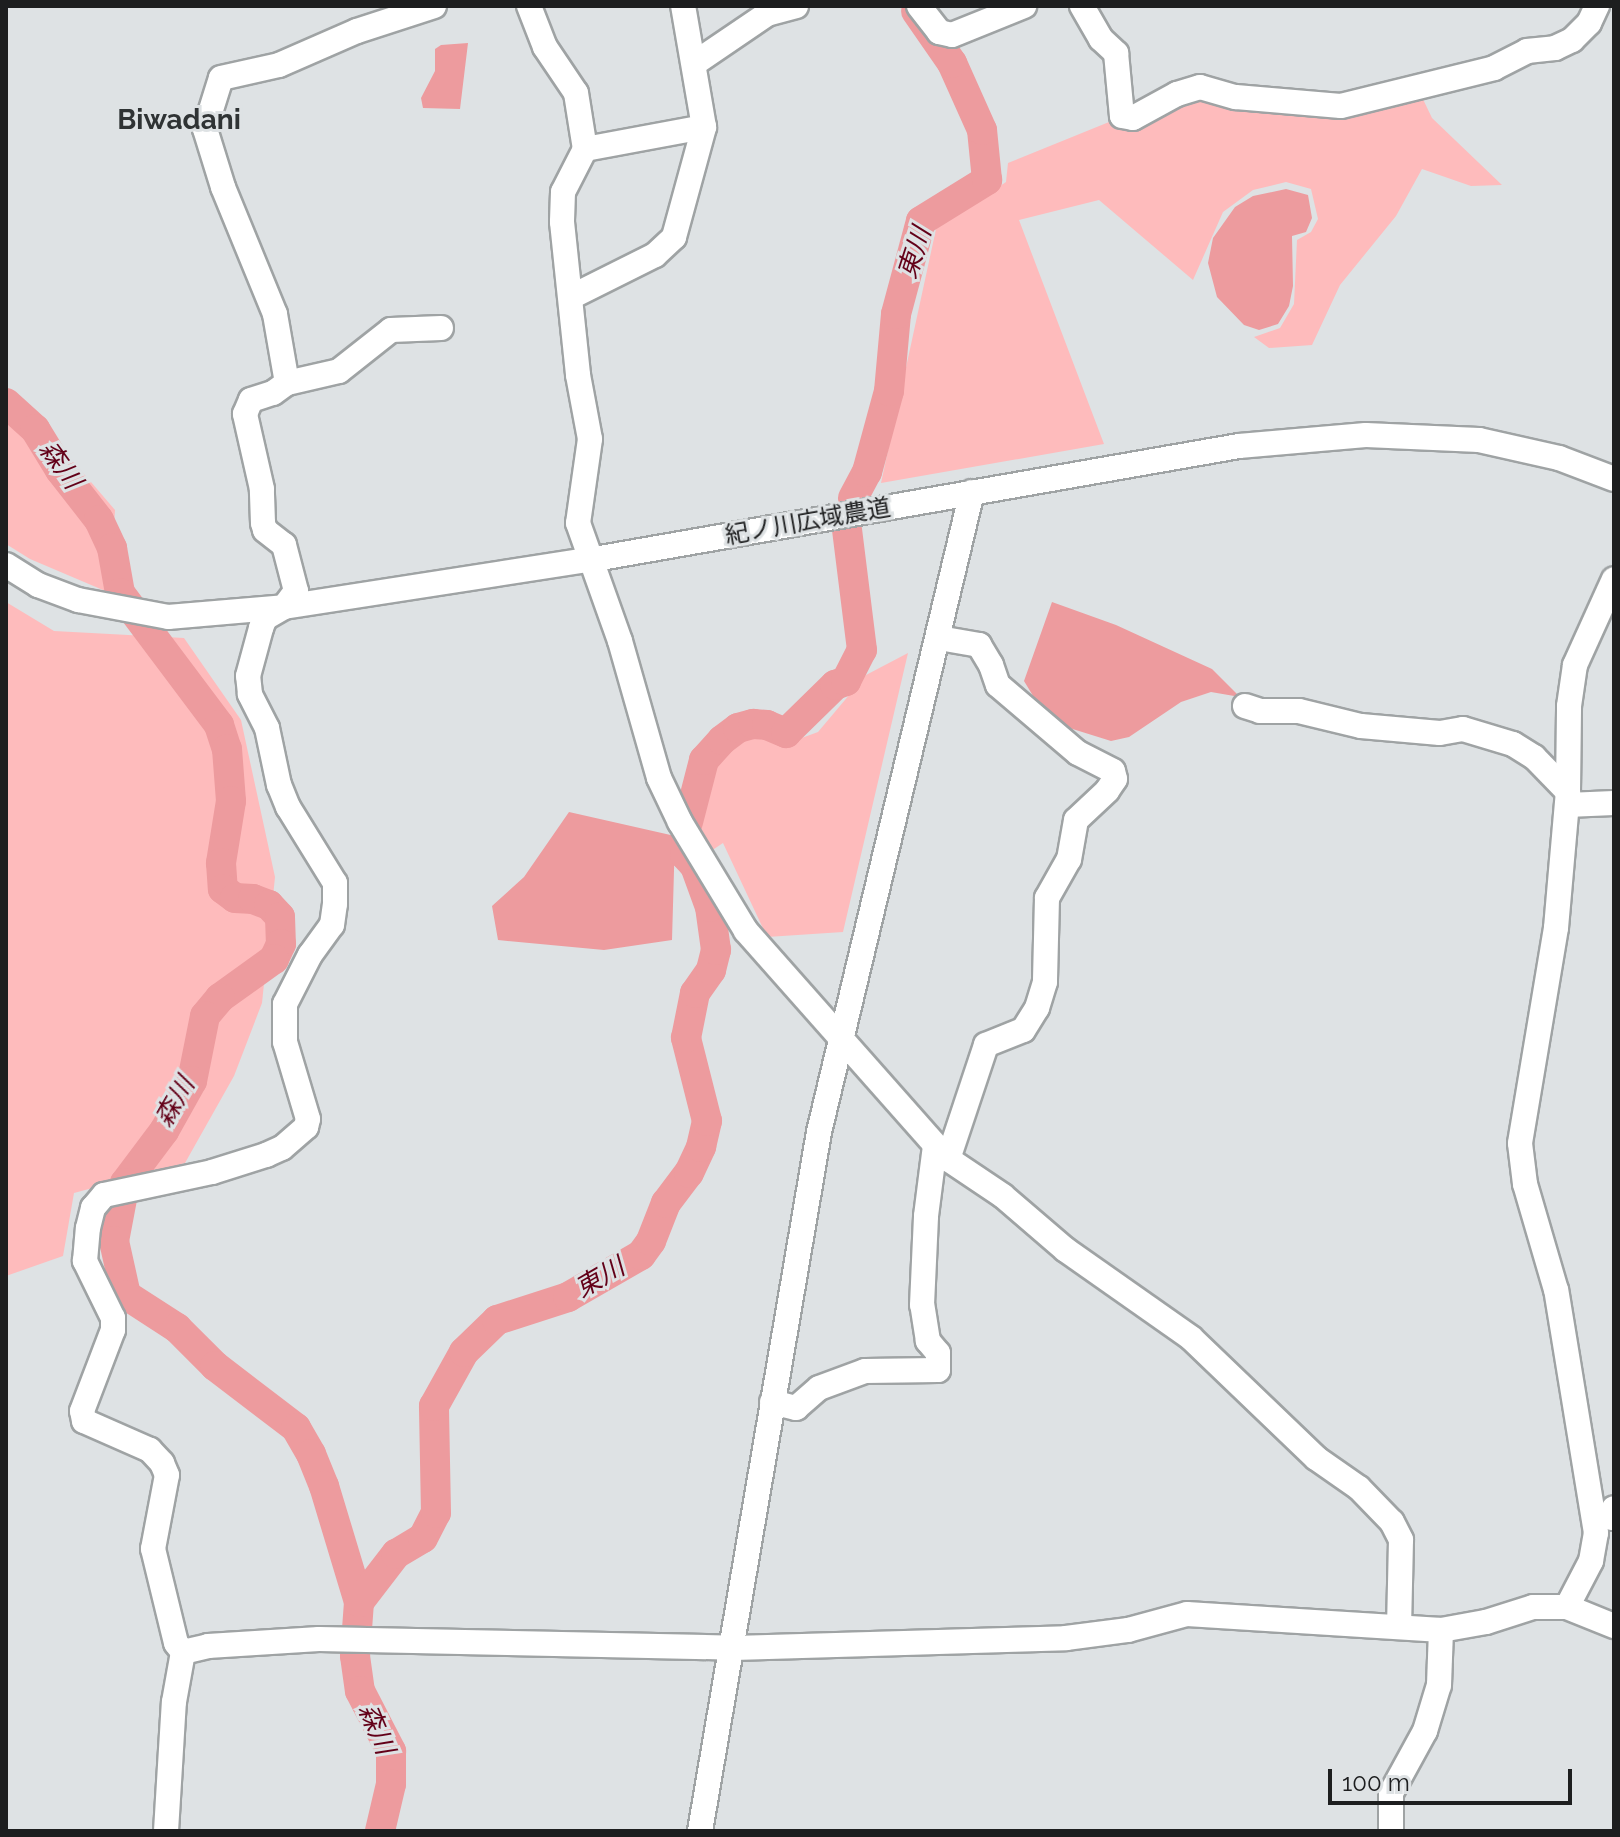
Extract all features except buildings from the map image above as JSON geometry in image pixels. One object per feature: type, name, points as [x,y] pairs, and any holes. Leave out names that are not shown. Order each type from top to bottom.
[{"type":"street","points":[[287,383],[275,314],[206,142],[205,129],[221,78],[279,65],[357,31],[434,6]]},
{"type":"street","points":[[529,6],[545,47],[576,93],[585,149],[563,192],[562,222],[578,375],[589,420],[589,464],[578,523],[620,641],[659,778],[680,822],[746,931],[839,1040],[942,1153],[1003,1196],[1066,1250],[1191,1338],[1316,1458],[1359,1488],[1392,1522],[1401,1540],[1399,1627]]},
{"type":"street","points":[[571,297],[670,244],[704,127],[683,6]]},
{"type":"street","points":[[695,63],[767,14],[796,6]]},
{"type":"street","points":[[919,6],[939,32],[952,35],[1024,6]]},
{"type":"street","points":[[1082,6],[1101,39],[1116,53],[1122,116],[1133,118],[1177,94],[1200,87],[1236,97],[1341,106],[1494,68],[1527,51],[1555,48],[1572,40],[1589,23],[1597,6]]},
{"type":"street","points":[[585,149],[704,127]]},
{"type":"street","points":[[166,1831],[174,1702],[183,1652],[176,1643],[153,1549],[167,1475],[162,1463],[150,1450],[96,1429],[84,1421],[82,1411],[113,1330],[113,1318],[85,1261],[88,1228],[93,1208],[104,1195],[212,1172],[266,1155],[282,1148],[306,1127],[308,1119],[285,1042],[285,1004],[310,955],[332,925],[335,883],[288,807],[279,785],[267,728],[250,694],[250,665],[265,618],[284,607],[296,591],[284,545],[265,530],[262,489],[245,414],[251,400],[273,393],[287,383],[339,371],[391,330],[441,328]]},
{"type":"street","name":"紀ノ川広域農道","points":[[6,565],[38,585],[78,600],[168,617],[284,607],[589,560],[1239,446],[1366,435],[1479,440],[1559,458],[1614,479]]},
{"type":"street","points":[[700,1831],[734,1648],[772,1402],[819,1132],[972,492]]},
{"type":"street","points":[[1567,1607],[1591,1561],[1608,1517],[1556,1290],[1525,1184],[1520,1143],[1556,928],[1567,799],[1569,706],[1575,665],[1614,579]]},
{"type":"street","points":[[772,1402],[796,1408],[819,1388],[865,1371],[938,1370],[938,1353],[928,1341],[922,1291],[926,1216],[942,1153],[986,1045],[1023,1030],[1037,1008],[1045,982],[1047,898],[1069,859],[1076,820],[1107,791],[1115,779],[1113,771],[1078,753],[998,685],[979,645],[939,638]]},
{"type":"street","points":[[1245,706],[1260,711],[1299,711],[1376,727],[1440,733],[1463,729],[1513,744],[1534,757],[1567,799],[1614,803]]},
{"type":"street","points":[[183,1652],[224,1645],[319,1639],[354,1643],[734,1648],[1066,1638],[1128,1630],[1187,1614],[1441,1630],[1486,1622],[1533,1607],[1567,1607],[1614,1626]]},
{"type":"street","points":[[1391,1831],[1391,1793],[1425,1731],[1439,1685],[1441,1630]]},
{"type":"shaded area","points":[[468,43],[460,109],[423,108],[421,98],[435,71],[435,49],[441,45]]},
{"type":"shaded area","points":[[1421,95],[1432,118],[1502,185],[1471,186],[1422,169],[1396,216],[1340,285],[1312,345],[1269,348],[1254,337],[1280,328],[1294,304],[1297,240],[1311,232],[1318,219],[1311,189],[1286,182],[1253,190],[1223,212],[1193,280],[1099,200],[1019,220],[1104,444],[881,483],[936,229],[1006,182],[1008,163],[1114,120],[1138,130],[1169,107],[1200,97]]},
{"type":"shaded area","points":[[1286,189],[1308,195],[1312,218],[1306,232],[1292,236],[1293,286],[1289,306],[1278,324],[1259,330],[1244,325],[1217,297],[1208,263],[1213,238],[1235,207],[1253,196]]},
{"type":"shaded area","points":[[6,396],[48,432],[115,510],[110,593],[30,559],[6,544]]},
{"type":"shaded area","points":[[6,602],[54,631],[184,638],[241,720],[275,877],[262,1003],[234,1076],[185,1163],[74,1193],[63,1256],[6,1276]]},
{"type":"shaded area","points":[[1052,602],[1116,625],[1212,669],[1240,697],[1211,692],[1181,702],[1129,737],[1111,741],[1063,726],[1041,709],[1024,681]]},
{"type":"shaded area","points":[[908,653],[843,932],[767,937],[723,843],[711,851],[697,832],[709,767],[726,746],[744,736],[767,735],[788,743],[818,732],[866,675]]},
{"type":"shaded area","points":[[569,812],[675,836],[672,940],[604,950],[498,940],[492,906],[524,877]]},
{"type":"waterway","name":"東川","points":[[853,498],[867,472],[889,391],[896,314],[921,221],[987,180],[982,130],[952,63],[916,11]]},
{"type":"waterway","name":"森川","points":[[6,403],[35,429],[60,470],[99,520],[112,548],[120,593],[219,725],[227,749],[231,801],[221,863],[223,889],[235,898],[253,899],[269,905],[280,917],[281,944],[274,959],[220,998],[205,1016],[192,1081],[164,1131],[125,1183],[114,1241],[126,1295],[177,1328],[215,1366],[296,1428],[311,1454],[324,1486],[359,1602],[355,1656],[360,1691],[391,1751],[391,1784],[380,1831]]},
{"type":"waterway","name":"東川","points":[[688,822],[704,760],[722,740],[738,728],[753,724],[767,725],[786,733],[835,685],[846,681],[862,650],[847,530]]},
{"type":"waterway","name":"東川","points":[[359,1602],[396,1554],[423,1538],[436,1513],[434,1406],[464,1352],[497,1320],[568,1297],[641,1255],[651,1241],[666,1203],[689,1173],[701,1147],[707,1121],[686,1038],[695,993],[711,970],[716,950],[710,907],[695,866],[685,855],[687,839]]},
{"type":"district","name":"Biwadani","points":[[179,120]]}]
